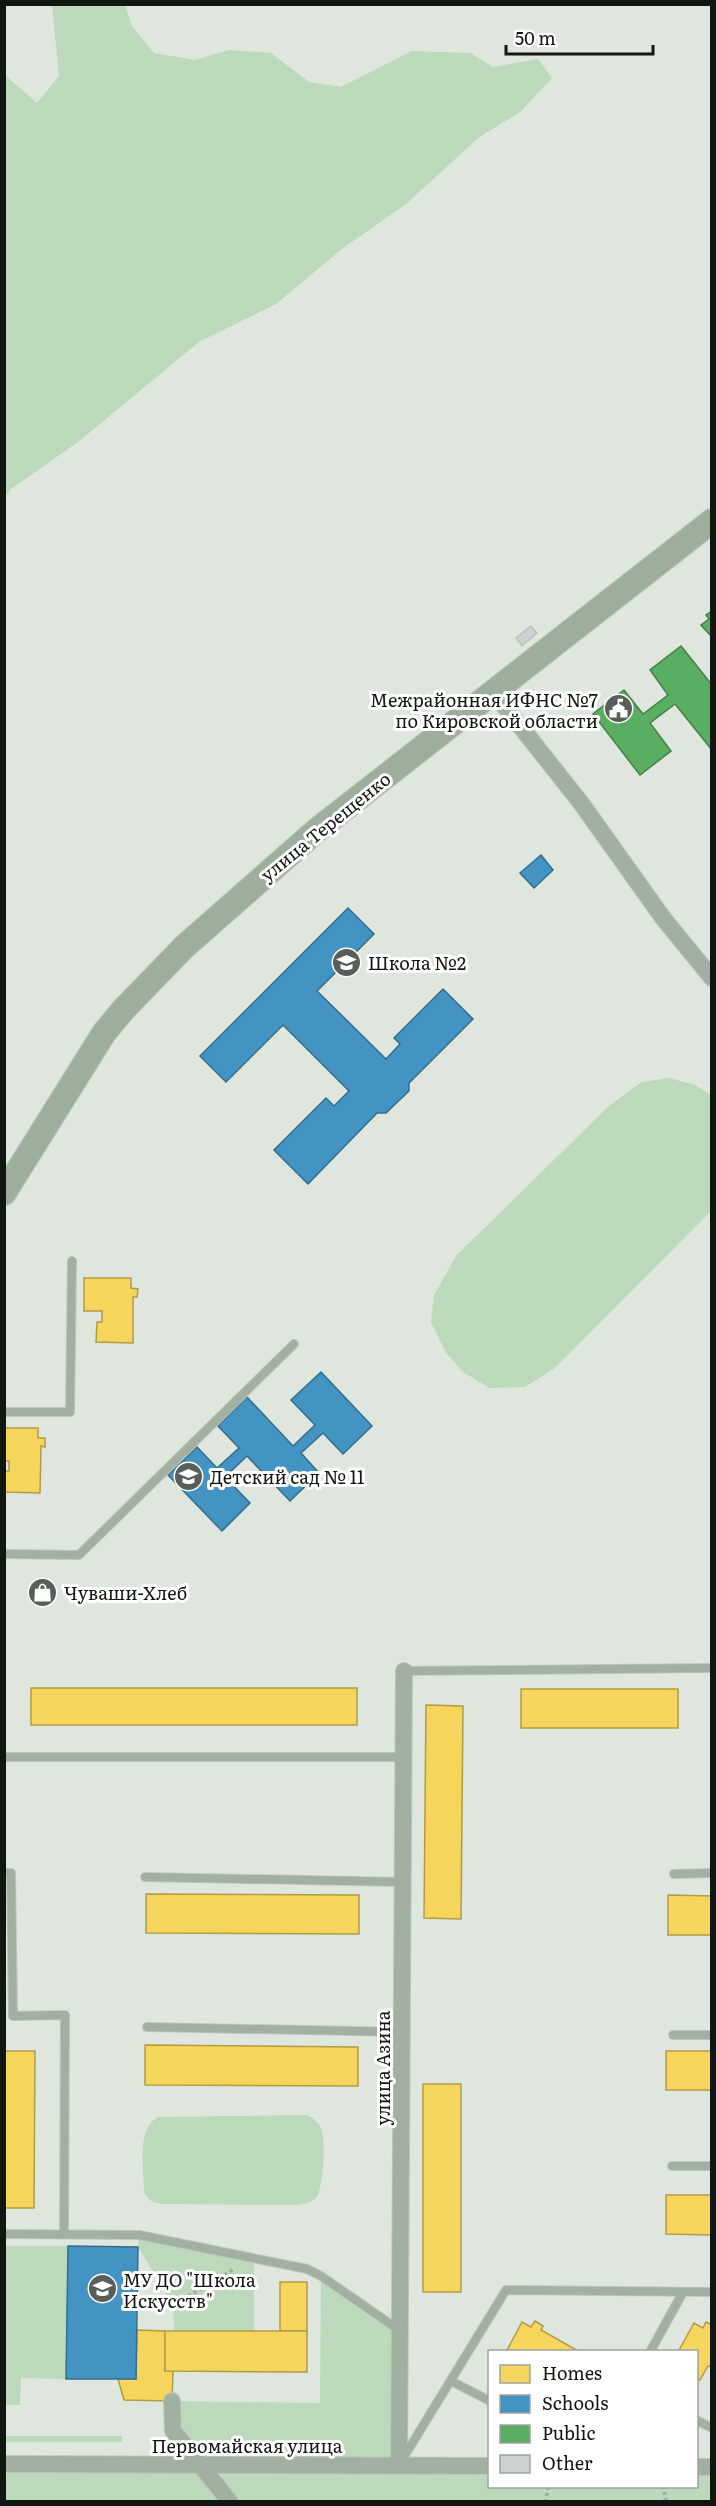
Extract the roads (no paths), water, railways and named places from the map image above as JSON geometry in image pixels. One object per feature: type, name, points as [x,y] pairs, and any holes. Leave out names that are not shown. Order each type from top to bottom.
[{"type":"street","name":"улица Терещенко","points":[[4,1193],[104,1033],[176,954],[317,830],[711,521]]},
{"type":"street","points":[[494,693],[581,803],[663,918],[711,978]]},
{"type":"street","name":"улица Азина","points":[[399,2465],[404,1671]]},
{"type":"street","points":[[172,2401],[173,2431],[230,2502]]},
{"type":"street","name":"Первомайская улица","points":[[4,2464],[200,2463],[488,2466]]},
{"type":"lane","points":[[4,1412],[70,1412],[72,1261]]},
{"type":"lane","points":[[4,1554],[79,1555],[294,1344]]},
{"type":"lane","points":[[404,1671],[711,1668]]},
{"type":"lane","points":[[4,1757],[403,1757]]},
{"type":"lane","points":[[4,1873],[11,1873],[13,2016],[65,2015],[64,2234]]},
{"type":"lane","points":[[674,1874],[711,1873]]},
{"type":"lane","points":[[145,1877],[402,1882]]},
{"type":"lane","points":[[147,2027],[402,2032]]},
{"type":"lane","points":[[673,2035],[711,2035]]},
{"type":"lane","points":[[672,2166],[711,2166]]},
{"type":"lane","points":[[4,2234],[139,2235],[307,2269],[321,2276],[399,2330]]},
{"type":"lane","points":[[399,2465],[506,2290],[711,2292]]},
{"type":"lane","points":[[651,2350],[683,2292]]},
{"type":"lane","points":[[451,2381],[488,2400]]},
{"type":"place","name":"Межрайонная ИФНС №7 по Кировской области","points":[[619,709]]},
{"type":"place","name":"Школа №2","points":[[347,962]]},
{"type":"place","name":"Детский сад № 11","points":[[189,1476]]},
{"type":"place","name":"Чуваши-Хлеб","points":[[43,1592]]},
{"type":"place","name":"МУ ДО \"Школа Искусств\"","points":[[102,2289]]}]
